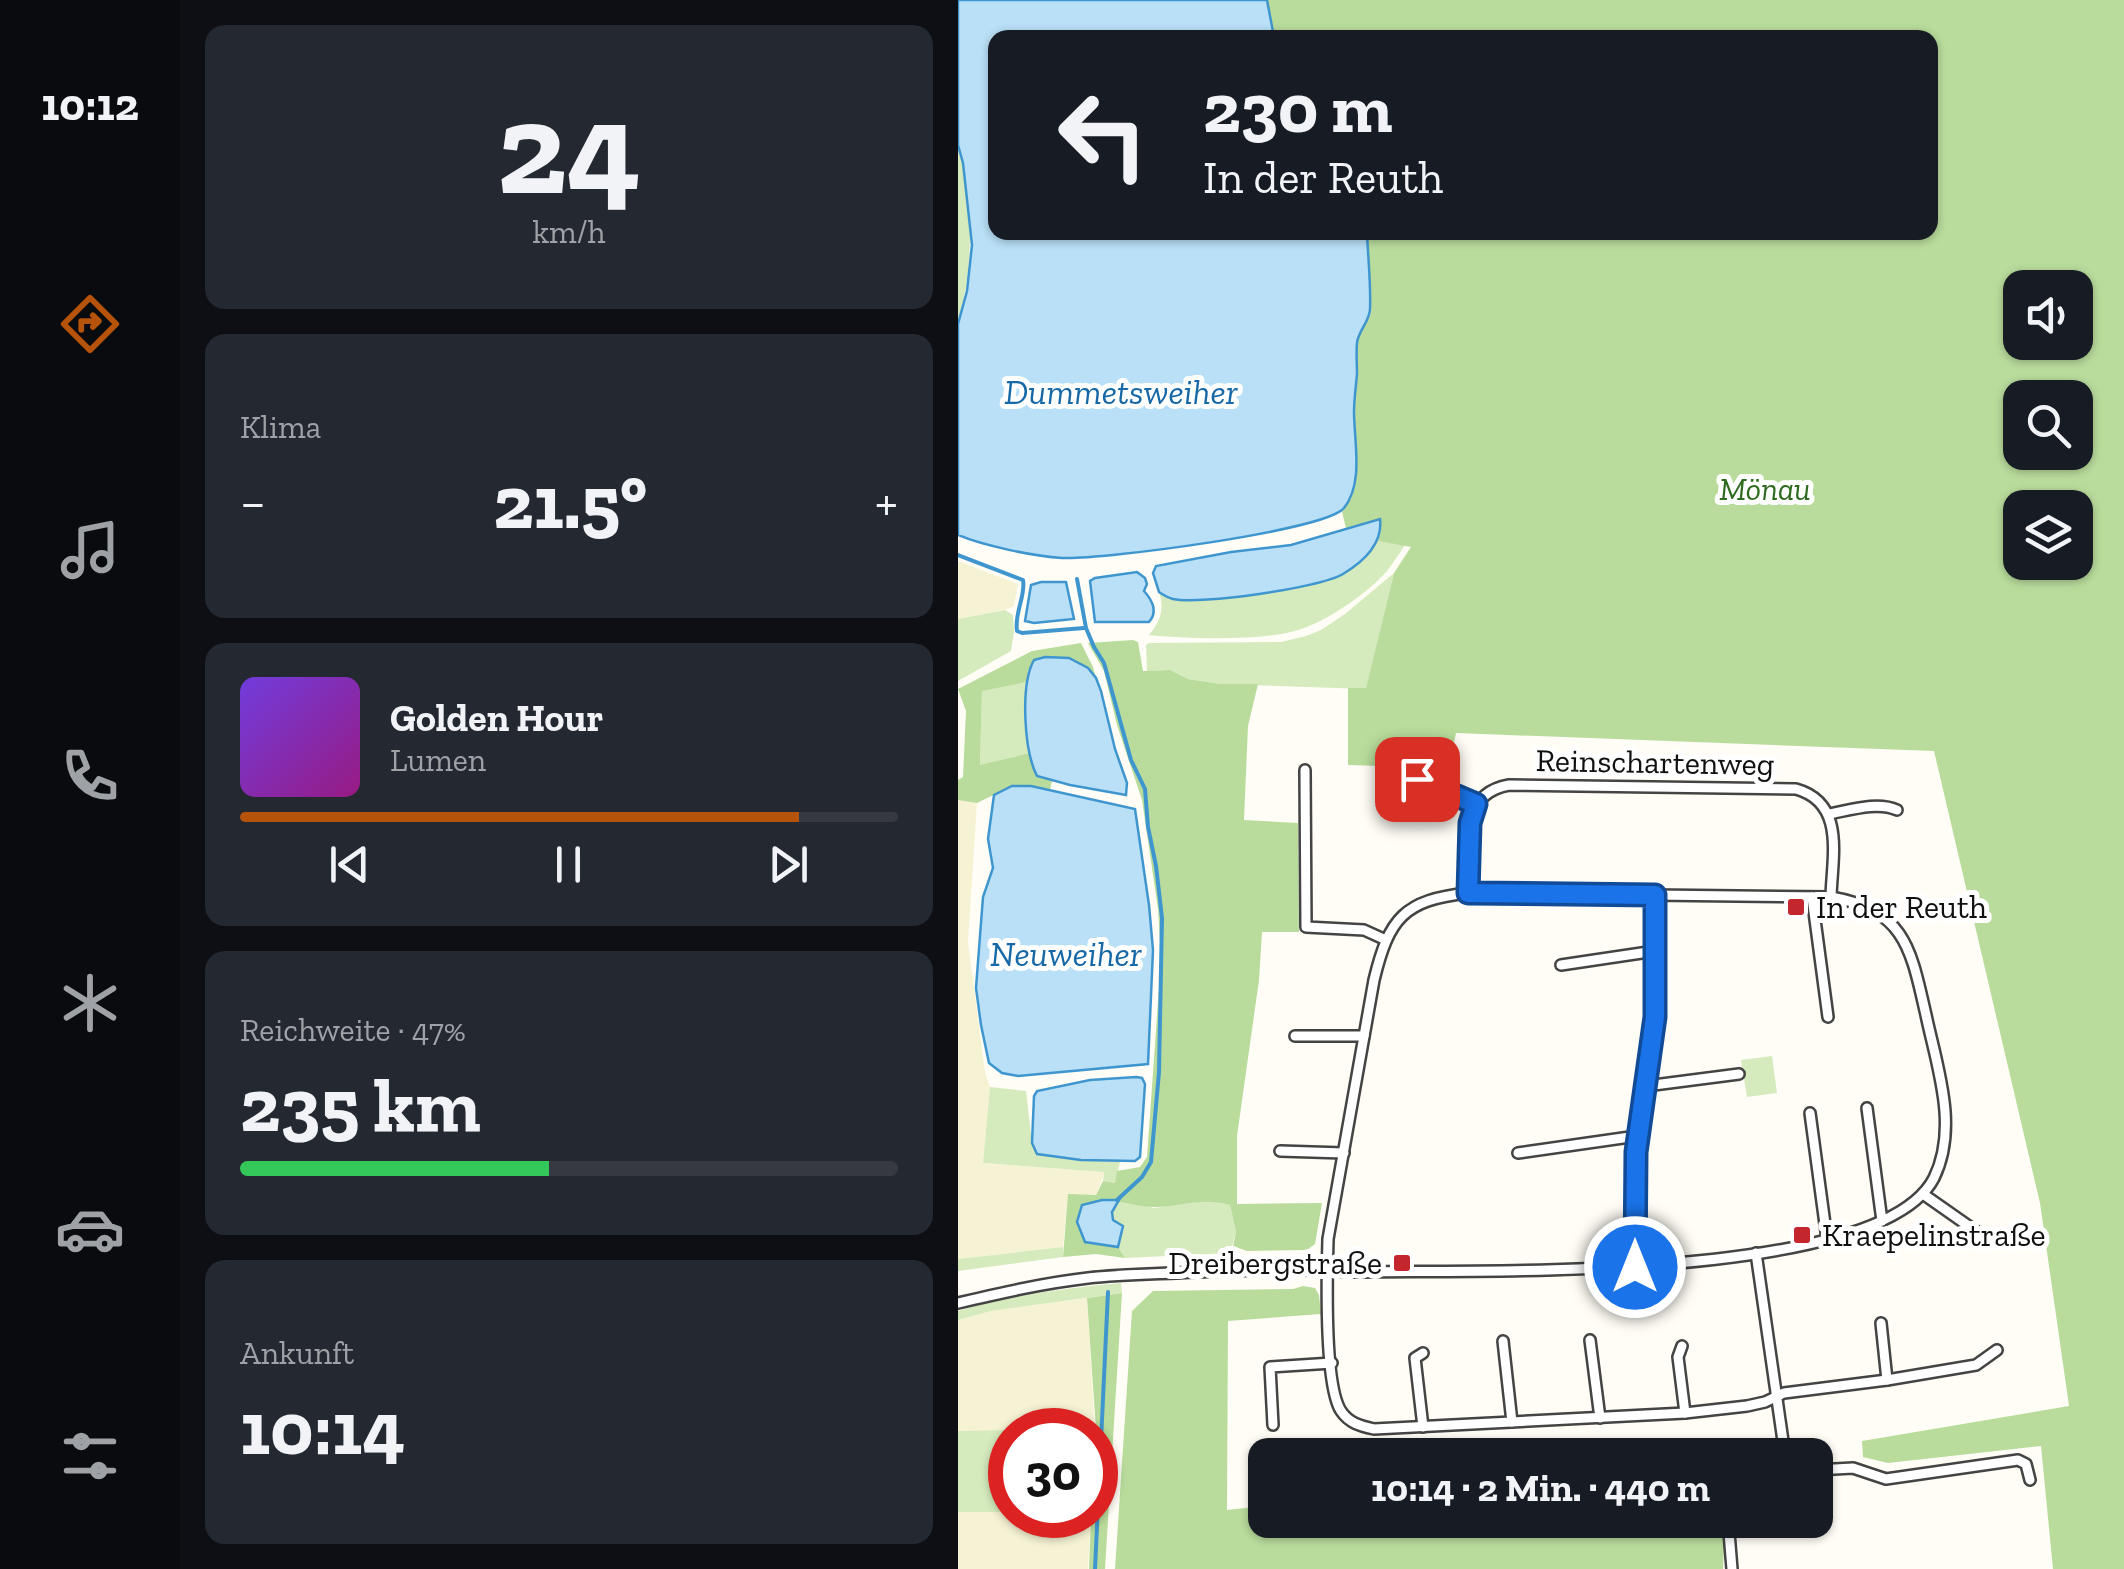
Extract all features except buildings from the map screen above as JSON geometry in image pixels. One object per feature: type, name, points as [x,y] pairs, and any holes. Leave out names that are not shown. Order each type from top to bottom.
[{"type":"street","points":[[1305,770],[1306,928],[1364,930],[1386,940]]},
{"type":"street","points":[[1417,779],[1476,804],[1470,823],[1468,893]]},
{"type":"street","name":"Reinschartenweg","points":[[1476,804],[1491,790],[1510,785],[1796,790],[1818,798],[1830,814]]},
{"type":"street","points":[[1832,898],[1830,814],[1892,806],[1897,810]]},
{"type":"street","points":[[958,1303],[1088,1278],[1261,1270],[1328,1270],[1534,1271],[1635,1267],[1827,1240],[1882,1221],[1906,1209],[1923,1194],[1942,1156],[1946,1123],[1938,1072],[1913,964],[1896,928],[1872,908],[1812,897],[1468,893],[1422,902],[1394,924],[1377,969],[1328,1239],[1328,1270],[1326,1292],[1334,1396],[1339,1409],[1354,1424],[1374,1429],[1686,1413],[1748,1406],[1776,1396],[1976,1365],[1997,1350]]},
{"type":"street","points":[[1635,1267],[1638,1136],[1655,1017],[1655,895]]},
{"type":"street","points":[[1812,897],[1828,1016]]},
{"type":"street","points":[[1561,965],[1655,950]]},
{"type":"street","points":[[1295,1036],[1364,1036]]},
{"type":"street","points":[[1646,1086],[1739,1074]]},
{"type":"street","points":[[1867,1108],[1882,1221]]},
{"type":"street","points":[[1810,1113],[1827,1240]]},
{"type":"street","points":[[1518,1153],[1638,1136]]},
{"type":"street","points":[[1280,1151],[1344,1153]]},
{"type":"street","points":[[1923,1194],[1980,1234]]},
{"type":"street","points":[[1756,1253],[1782,1438]]},
{"type":"street","points":[[1880,1323],[1887,1380]]},
{"type":"street","points":[[1590,1340],[1600,1418]]},
{"type":"street","points":[[1503,1341],[1512,1422]]},
{"type":"street","points":[[1682,1346],[1678,1358],[1686,1413]]},
{"type":"street","points":[[1423,1353],[1416,1358],[1424,1427]]},
{"type":"street","points":[[1273,1424],[1270,1367],[1332,1363]]},
{"type":"street","points":[[1833,1469],[1852,1468],[1886,1479],[2018,1460],[2026,1464],[2030,1480]]},
{"type":"street","points":[[1729,1538],[1732,1569]]},
{"type":"shaded area","points":[[958,561],[1018,584],[1014,606],[958,619]]},
{"type":"shaded area","points":[[958,800],[977,803],[968,942],[990,1087],[983,1163],[1105,1172],[1096,1195],[1068,1195],[1063,1247],[958,1259]]},
{"type":"shaded area","points":[[1087,1298],[1094,1408],[988,1408],[988,1431],[958,1431],[958,1320],[991,1311]]},
{"type":"shaded area","points":[[958,1512],[988,1512],[988,1538],[1090,1538],[1088,1569],[958,1569]]},
{"type":"green space","name":"Mönau","points":[[1267,0],[2124,0],[2124,1569],[2053,1569],[2041,1446],[1888,1463],[1863,1457],[1862,1441],[2069,1406],[2040,1203],[1934,751],[1456,733],[1449,768],[1348,765],[1348,688],[1366,688],[1394,573],[1411,547],[1378,541],[1379,520],[1346,528],[1342,512],[1351,497],[1357,339],[1371,314],[1367,240],[1938,240],[1938,30],[1273,30]]},
{"type":"green space","points":[[958,145],[967,189],[970,234],[958,324]]},
{"type":"green space","points":[[1378,541],[1405,545],[1370,588],[1314,624],[1249,637],[1149,635],[1160,615],[1159,592],[1177,600],[1226,597],[1361,561]]},
{"type":"green space","points":[[1394,573],[1366,689],[1220,684],[1188,679],[1170,670],[1147,671],[1149,643],[1281,642],[1306,636],[1345,614]]},
{"type":"green space","points":[[1005,610],[1013,615],[1011,651],[958,681],[958,619]]},
{"type":"green space","points":[[1138,642],[1143,671],[1170,670],[1188,679],[1220,684],[1258,684],[1248,726],[1244,820],[1298,823],[1299,932],[1262,932],[1237,1136],[1237,1204],[1322,1203],[1315,1244],[1307,1250],[1247,1251],[1233,1246],[1236,1232],[1230,1205],[1202,1202],[1151,1207],[1102,1200],[1105,1244],[1118,1247],[1125,1258],[1096,1254],[1063,1257],[1068,1194],[1096,1195],[1103,1181],[1115,1183],[1117,1171],[1140,1167],[1147,1157],[1161,960],[1158,909],[1142,800],[1104,671],[1088,643]]},
{"type":"green space","points":[[1081,643],[1096,678],[1074,661],[1045,657],[1028,671],[1027,682],[982,691],[980,765],[1030,753],[1037,776],[1052,781],[1050,790],[1012,786],[977,803],[958,800],[966,711],[958,689],[1032,651]]},
{"type":"green space","points":[[1027,682],[1030,753],[980,766],[982,690]]},
{"type":"green space","points":[[1772,1056],[1777,1093],[1747,1097],[1741,1060]]},
{"type":"green space","points":[[990,1087],[1026,1091],[1032,1143],[1080,1160],[1120,1162],[1115,1183],[1103,1181],[1104,1172],[983,1163]]},
{"type":"green space","points":[[1119,1200],[1154,1208],[1213,1200],[1230,1205],[1236,1232],[1230,1253],[1125,1258],[1118,1247],[1122,1227],[1113,1220],[1112,1212]]},
{"type":"green space","points":[[1063,1247],[1063,1257],[958,1271],[958,1259]]},
{"type":"green space","points":[[1121,1283],[1122,1293],[991,1311],[958,1320],[958,1311],[998,1301]]},
{"type":"green space","points":[[1315,1288],[1321,1314],[1228,1321],[1227,1510],[1248,1508],[1248,1538],[1724,1538],[1723,1569],[1115,1569],[1132,1311],[1153,1291]]},
{"type":"green space","points":[[1122,1293],[1115,1408],[1094,1408],[1087,1298]]},
{"type":"green space","points":[[988,1430],[988,1512],[958,1512],[958,1431]]},
{"type":"green space","points":[[1090,1538],[1107,1538],[1105,1569],[1089,1569]]},
{"type":"water","name":"Dummetsweiher","points":[[958,0],[1267,0],[1273,30],[988,30],[988,240],[1367,240],[1370,309],[1357,343],[1356,474],[1344,508],[1328,517],[1256,534],[1084,557],[1023,553],[958,535],[958,324],[967,291],[972,245],[958,145]]},
{"type":"water","points":[[1380,519],[1375,544],[1364,558],[1343,574],[1310,585],[1232,597],[1173,599],[1159,592],[1153,573],[1156,566],[1291,545]]},
{"type":"water","points":[[1137,572],[1145,578],[1144,591],[1153,606],[1149,622],[1095,622],[1090,581]]},
{"type":"water","points":[[1066,582],[1074,619],[1025,621],[1031,585]]},
{"type":"water","points":[[1069,658],[1088,668],[1096,678],[1127,783],[1126,795],[1037,776],[1029,751],[1025,701],[1034,660]]},
{"type":"water","name":"Neuweiher","points":[[1012,786],[1031,786],[1135,809],[1153,950],[1148,1064],[1018,1076],[1002,1073],[989,1063],[976,988],[983,897],[993,868],[988,839],[994,795]]},
{"type":"water","points":[[1136,1077],[1145,1084],[1140,1157],[1135,1161],[1037,1154],[1032,1143],[1037,1091],[1090,1080]]},
{"type":"water","points":[[1119,1200],[1112,1212],[1113,1220],[1123,1226],[1118,1247],[1085,1242],[1077,1222],[1082,1205]]},
{"type":"waterway","points":[[958,555],[1023,580],[1017,631],[1084,628]]},
{"type":"waterway","points":[[1077,579],[1086,628],[1104,663],[1131,760],[1145,789],[1162,918],[1159,1072],[1151,1162],[1142,1177],[1117,1200]]},
{"type":"waterway","points":[[1095,1569],[1108,1292]]},
{"type":"place","name":"In der Reuth","points":[[1796,907]]},
{"type":"place","name":"Kraepelinstraße","points":[[1802,1235]]},
{"type":"place","name":"Dreibergstraße","points":[[1402,1263]]},
{"type":"route","points":[[1417,779],[1476,804],[1470,823],[1468,893],[1655,895],[1654,1039],[1636,1152],[1635,1267]]}]
